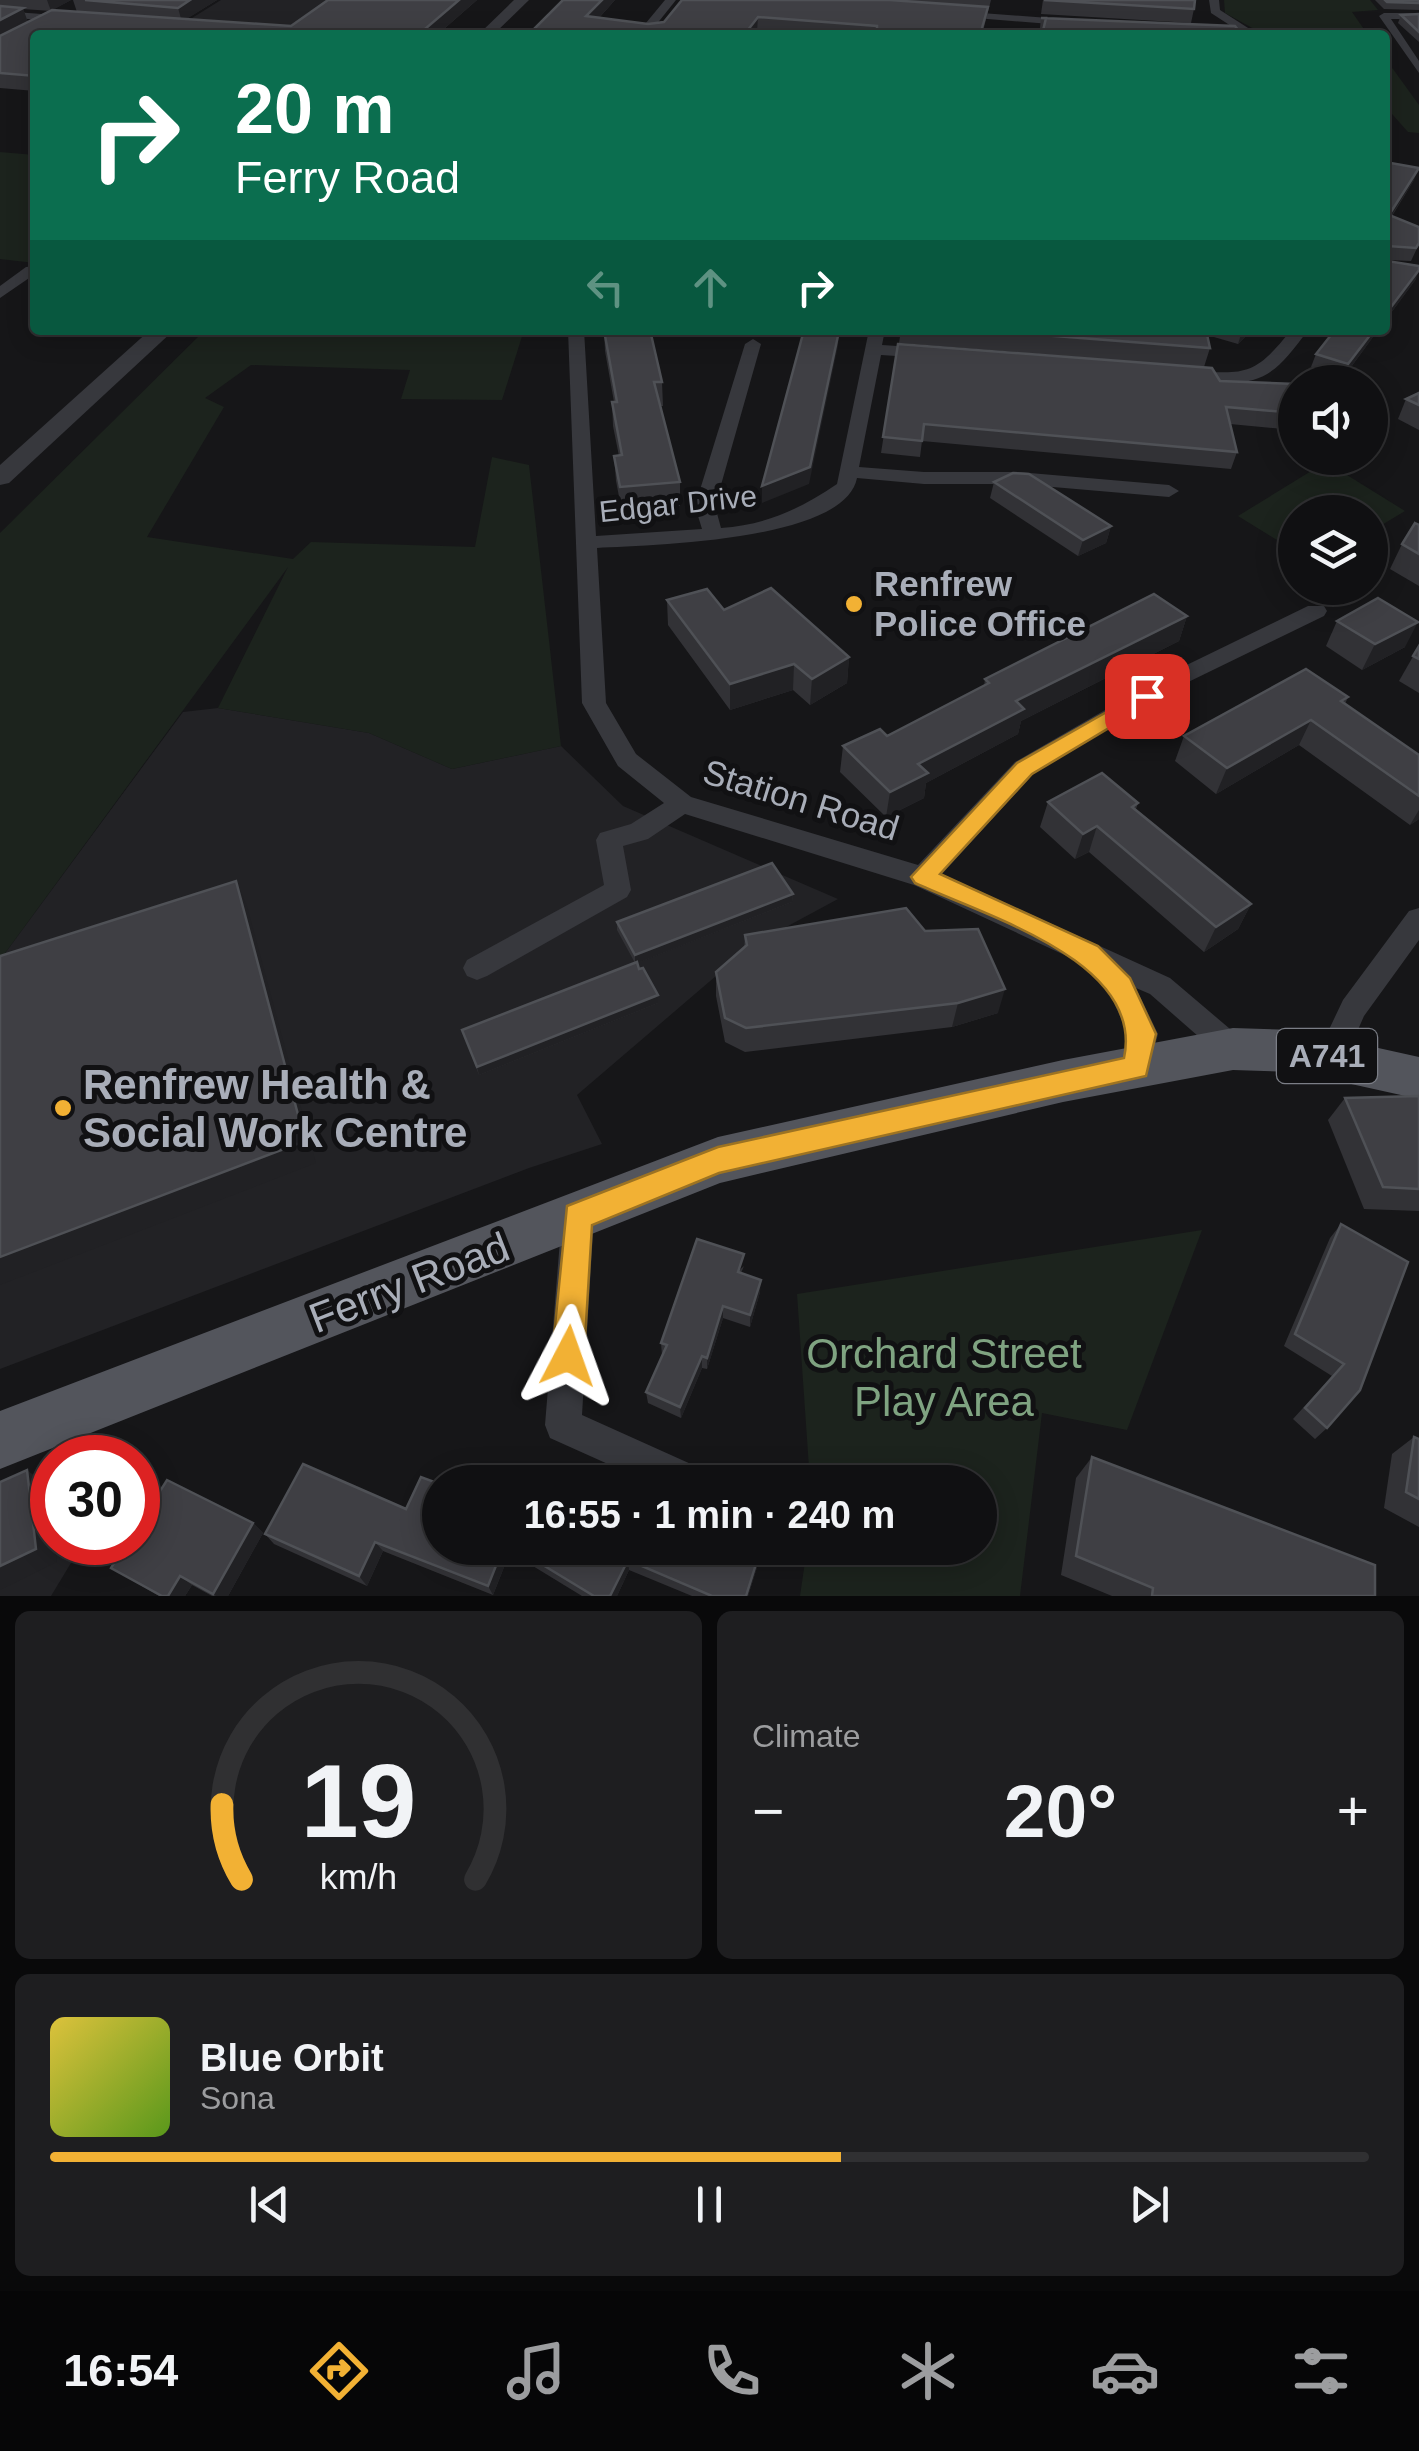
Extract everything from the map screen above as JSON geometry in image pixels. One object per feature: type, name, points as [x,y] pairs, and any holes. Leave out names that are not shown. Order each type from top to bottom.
[{"type":"main road","name":"A741","points":[[1233,1049],[1331,1057],[1419,1078]]},
{"type":"main road","name":"Ferry Road","points":[[0,1440],[718,1160],[1233,1049]]},
{"type":"street","points":[[490,30],[522,0]]},
{"type":"street","points":[[646,30],[671,0]]},
{"type":"street","points":[[1016,30],[1021,0]]},
{"type":"street","points":[[1214,0],[1215,11],[1245,30]]},
{"type":"street","points":[[37,27],[70,9]]},
{"type":"street","points":[[948,13],[1096,24]]},
{"type":"street","points":[[0,14],[88,20]]},
{"type":"street","points":[[1419,16],[1384,16],[1419,70]]},
{"type":"street","points":[[1218,29],[1240,27]]},
{"type":"street","points":[[2,266],[30,270]]},
{"type":"street","points":[[0,293],[30,272]]},
{"type":"street","points":[[0,478],[158,335]]},
{"type":"street","name":"Station Road","points":[[576,335],[594,703],[627,760],[682,804],[923,877],[1160,986],[1233,1049]]},
{"type":"street","points":[[1165,373],[1249,380],[1267,373],[1296,335]]},
{"type":"street","points":[[952,356],[875,340],[850,472],[924,478],[1018,478],[1169,492]]},
{"type":"street","points":[[713,534],[705,506],[753,344]]},
{"type":"street","name":"Edgar Drive","points":[[587,544],[746,532],[806,514],[846,488],[850,472]]},
{"type":"street","points":[[923,877],[1024,768],[1170,682],[1316,611]]},
{"type":"street","points":[[477,968],[618,890],[610,840],[639,832],[682,804]]},
{"type":"street","points":[[1331,1057],[1353,1009],[1419,919]]},
{"type":"street","name":"Station Road","points":[[1090,953],[1121,986],[1143,1034],[1136,1068]]},
{"type":"street","points":[[578,1216],[563,1425],[651,1465]]},
{"type":"shaded area","points":[[221,0],[429,0],[436,30],[332,30],[184,23]]},
{"type":"shaded area","points":[[218,708],[369,733],[452,769],[561,746],[623,806],[838,899],[751,946],[577,1095],[602,1144],[529,1168],[0,1369],[0,960],[183,712]]},
{"type":"shaded area","points":[[30,1491],[30,1565],[70,1565],[51,1596],[0,1596],[0,1504]]},
{"type":"green space","points":[[1224,0],[1370,0],[1378,10],[1352,12],[1365,30],[1256,30],[1225,13]]},
{"type":"green space","points":[[1390,65],[1419,105],[1419,133],[1408,132],[1390,112]]},
{"type":"green space","points":[[0,152],[30,155],[30,262],[0,259]]},
{"type":"green space","points":[[200,335],[522,335],[502,400],[401,399],[410,370],[251,365],[205,398],[224,407],[147,537],[293,559],[311,542],[475,547],[492,457],[529,465],[561,746],[452,769],[369,733],[218,708],[288,567],[0,960],[0,533]]},
{"type":"green space","points":[[1305,475],[1347,475],[1379,495],[1278,495],[1278,541],[1238,516]]},
{"type":"green space","points":[[1388,500],[1405,511],[1388,521]]},
{"type":"green space","name":"Orchard Street Play Area","points":[[1202,1230],[1127,1430],[1042,1413],[1020,1596],[800,1596],[805,1565],[997,1565],[997,1465],[809,1465],[797,1294]]},
{"type":"building","points":[[85,0],[190,0],[178,8]]},
{"type":"building","points":[[328,0],[459,0],[424,30],[30,30],[30,76],[0,73],[0,36],[52,10],[291,26]]},
{"type":"building","points":[[563,0],[602,0],[586,16],[648,24],[664,22],[682,0],[890,0],[988,7],[981,30],[877,30],[877,26],[758,17],[748,30],[533,30]]},
{"type":"building","points":[[1044,0],[1195,0],[1194,9]]},
{"type":"building","points":[[1419,0],[1419,3],[1387,2]]},
{"type":"building","points":[[0,6],[23,8],[0,20]]},
{"type":"building","points":[[1419,14],[1419,32],[1401,15]]},
{"type":"building","points":[[1046,18],[1235,26],[1238,30],[1043,30]]},
{"type":"building","points":[[1390,163],[1419,168],[1390,213]]},
{"type":"building","points":[[1390,215],[1419,227],[1416,248],[1390,246]]},
{"type":"building","points":[[1390,261],[1419,266],[1390,308]]},
{"type":"building","points":[[605,335],[651,335],[662,382],[654,382],[680,482],[620,487],[614,456],[622,455],[612,402],[617,402]]},
{"type":"building","points":[[803,335],[838,335],[810,467],[762,486]]},
{"type":"building","points":[[1041,335],[1207,335],[1210,348]]},
{"type":"building","points":[[1331,335],[1370,335],[1348,364],[1316,354]]},
{"type":"building","points":[[898,344],[1212,368],[1220,381],[1278,383],[1278,412],[1226,407],[1237,452],[924,424],[922,441],[883,437]]},
{"type":"building","points":[[1419,393],[1419,405],[1406,399]]},
{"type":"building","points":[[1013,473],[1029,474],[1111,526],[1083,540],[994,482]]},
{"type":"building","points":[[1415,523],[1419,525],[1419,554],[1402,544]]},
{"type":"building","points":[[771,588],[849,657],[812,679],[794,664],[730,684],[667,600],[707,589],[724,610]]},
{"type":"building","points":[[1154,594],[1187,616],[1016,701],[1024,709],[918,764],[928,773],[890,792],[843,746],[880,729],[887,736],[989,683],[985,679]]},
{"type":"building","points":[[1388,604],[1418,622],[1375,644],[1337,621],[1366,605]]},
{"type":"building","points":[[1306,669],[1348,697],[1341,701],[1419,755],[1419,796],[1311,720],[1227,768],[1184,736]]},
{"type":"building","points":[[1102,773],[1138,803],[1132,807],[1251,904],[1216,927],[1097,826],[1083,834],[1048,802]]},
{"type":"building","points":[[772,863],[793,894],[635,955],[617,922]]},
{"type":"building","name":"Renfrew Health & Social Work Centre","points":[[236,881],[305,1141],[0,1257],[0,956]]},
{"type":"building","points":[[906,908],[925,931],[978,929],[1005,989],[958,1003],[746,1028],[725,1018],[716,972],[747,945],[745,935]]},
{"type":"building","points":[[637,962],[658,995],[477,1067],[462,1030]]},
{"type":"building","points":[[1419,1096],[1419,1189],[1383,1187],[1345,1098]]},
{"type":"building","points":[[1341,1224],[1408,1262],[1360,1390],[1327,1428],[1305,1408],[1344,1364],[1295,1334]]},
{"type":"building","points":[[697,1239],[744,1254],[738,1272],[761,1280],[750,1315],[723,1306],[707,1358],[702,1356],[680,1407],[646,1392],[667,1345],[661,1343]]},
{"type":"building","points":[[1414,1437],[1419,1439],[1419,1499],[1406,1492]]},
{"type":"building","points":[[1092,1457],[1375,1565],[1375,1596],[1152,1596],[1153,1588],[1076,1556]]},
{"type":"building","points":[[303,1464],[406,1509],[422,1477],[422,1560],[375,1542],[359,1576],[265,1534]]},
{"type":"building","points":[[27,1470],[30,1552],[0,1566],[0,1482]]},
{"type":"building","points":[[167,1480],[253,1523],[213,1594],[180,1576],[168,1596],[162,1596],[111,1568],[160,1565],[160,1491]]},
{"type":"building","points":[[434,1565],[496,1565],[488,1586]]},
{"type":"building","points":[[543,1565],[626,1565],[610,1596],[594,1596]]},
{"type":"building","points":[[640,1565],[756,1565],[746,1596],[712,1596]]},
{"type":"place","name":"Renfrew Police Office","points":[[854,604]]},
{"type":"place","name":"Renfrew Health & Social Work Centre","points":[[63,1108]]},
{"type":"route","points":[[568,1356],[578,1216],[718,1160],[1136,1068],[1143,1034],[1121,986],[1090,953],[923,877],[1024,768],[1147,696]]}]
